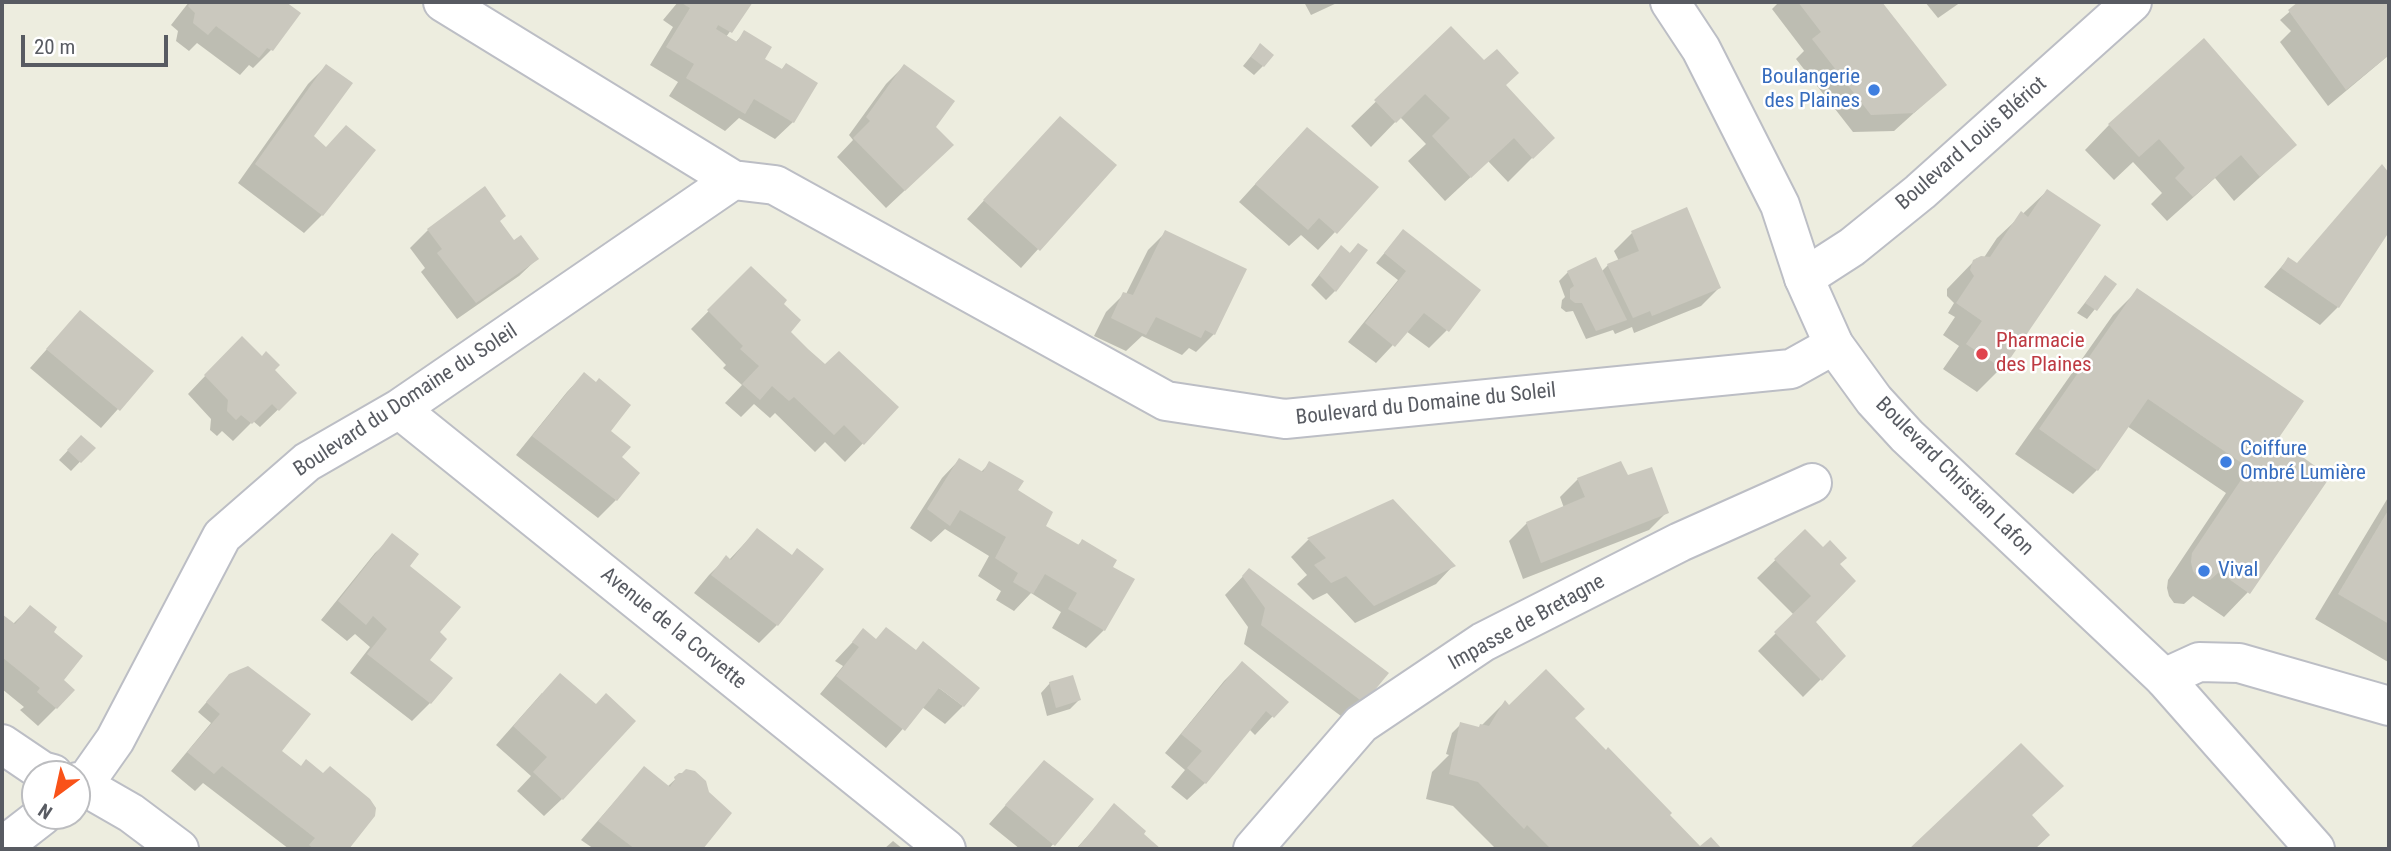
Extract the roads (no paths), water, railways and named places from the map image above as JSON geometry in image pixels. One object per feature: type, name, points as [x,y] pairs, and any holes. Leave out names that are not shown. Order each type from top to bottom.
[{"type":"street","name":"Boulevard du Domaine du Soleil","points":[[443,2],[733,180],[775,185],[1166,401],[1285,419],[1791,369],[1834,345]]},
{"type":"street","name":"Boulevard Christian Lafon","points":[[1670,2],[1701,49],[1780,205],[1804,278],[1834,345],[1874,400],[1907,436],[2164,678],[2315,849]]},
{"type":"street","name":"Boulevard Louis Blériot","points":[[1804,278],[1852,247],[1920,192],[2132,2]]},
{"type":"street","name":"Boulevard du Domaine du Soleil","points":[[91,764],[115,740],[222,536],[307,462],[399,409],[733,180]]},
{"type":"street","name":"Avenue de la Corvette","points":[[399,409],[946,849]]},
{"type":"street","name":"Impasse de Bretagne","points":[[1253,849],[1361,724],[1483,642],[1680,542],[1812,482]]},
{"type":"street","points":[[2164,678],[2199,662],[2239,663],[2389,706]]},
{"type":"street","points":[[2,744],[26,760]]},
{"type":"street","points":[[91,792],[131,813],[179,849]]},
{"type":"street","points":[[2,847],[24,830]]},
{"type":"place","name":"Boulangerie des Plaines","points":[[1874,90]]},
{"type":"place","name":"Pharmacie des Plaines","points":[[1982,354]]},
{"type":"place","name":"Coiffure Ombré Lumière","points":[[2226,462]]},
{"type":"place","name":"Vival","points":[[2204,571]]}]
